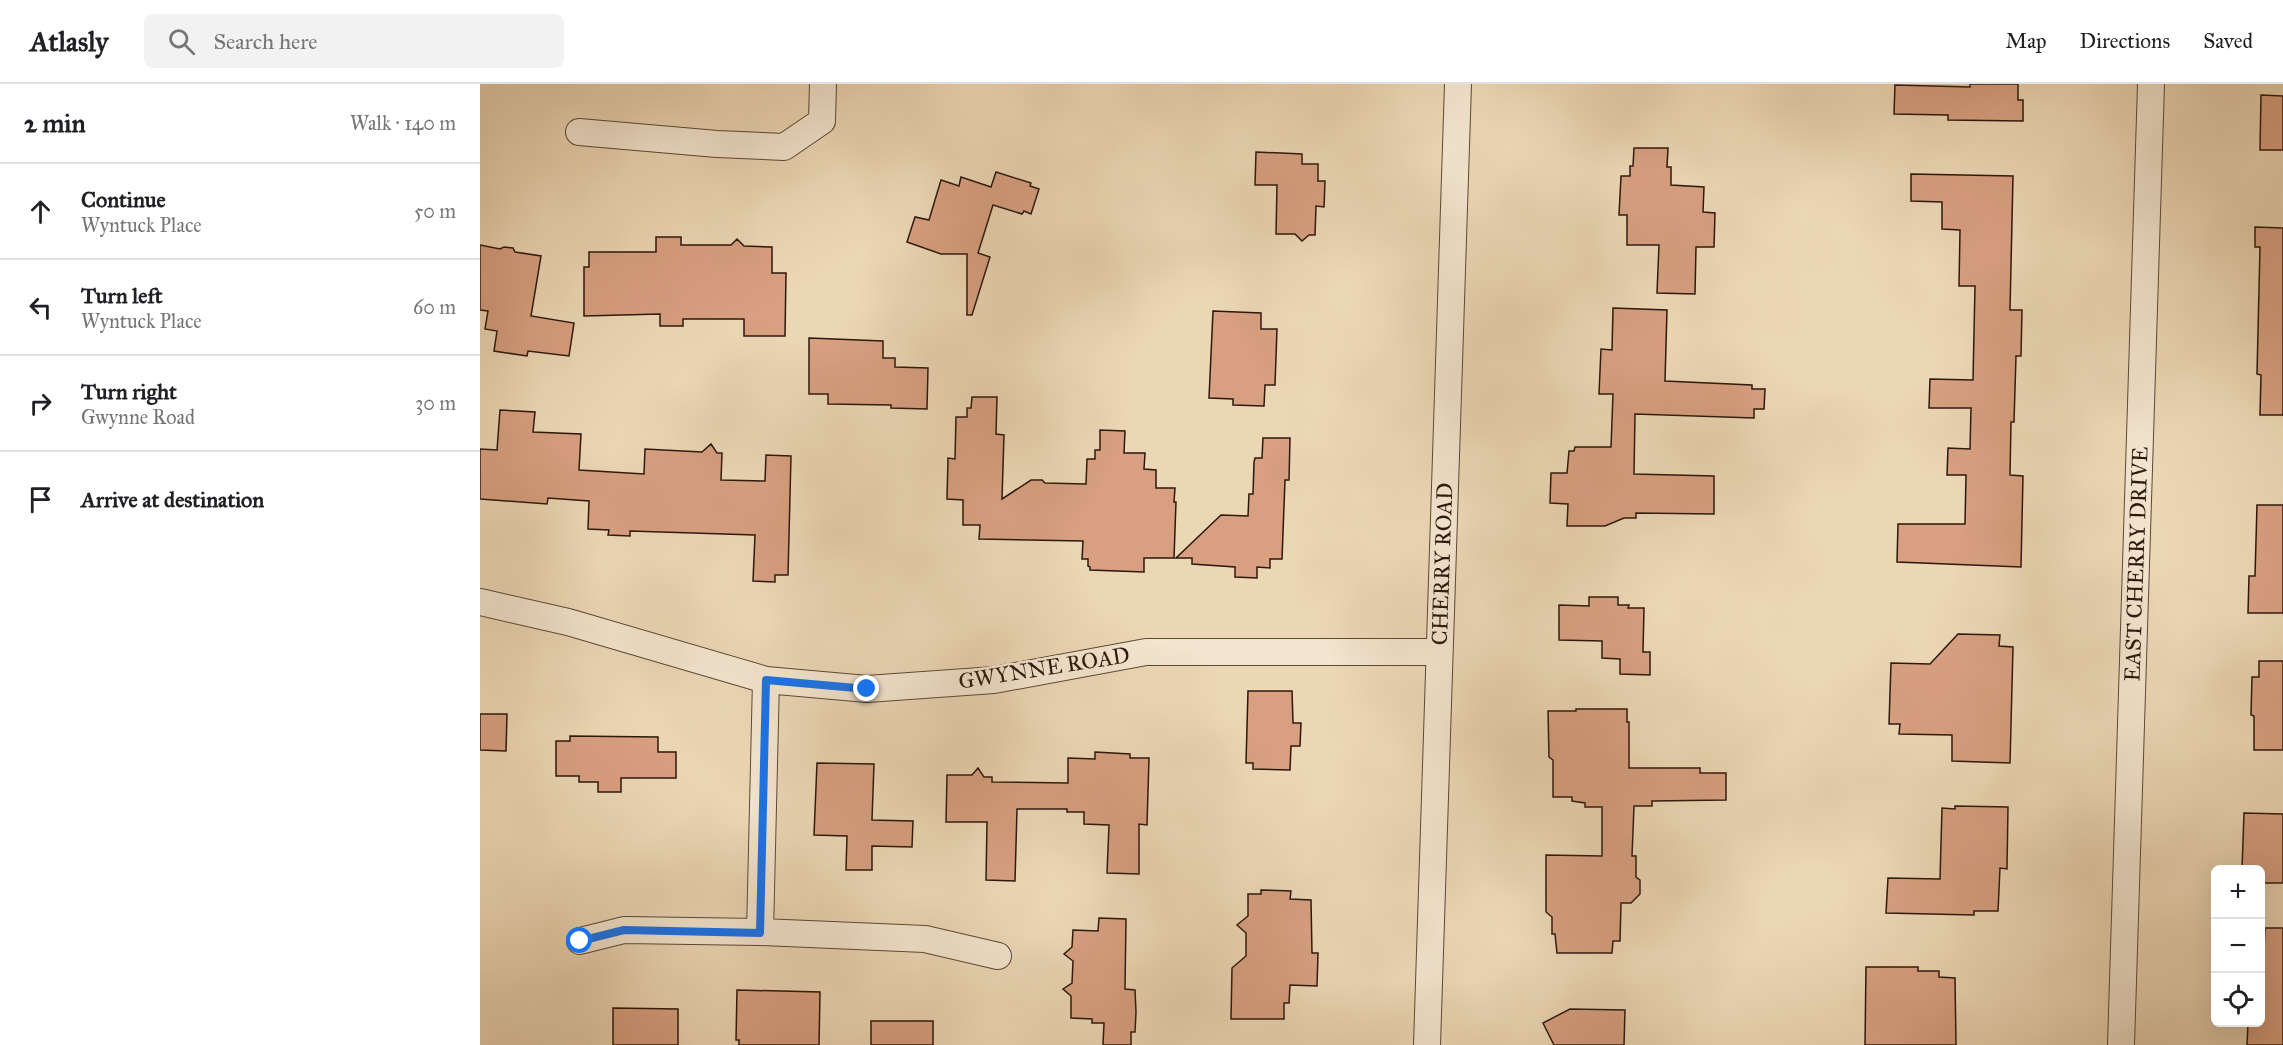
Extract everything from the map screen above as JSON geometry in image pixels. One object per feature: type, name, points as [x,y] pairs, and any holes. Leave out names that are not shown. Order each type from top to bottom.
[{"type":"street","points":[[579,132],[717,144],[784,147],[822,121],[823,84]]},
{"type":"street","name":"CHERRY ROAD","points":[[1427,1045],[1458,84]]},
{"type":"street","name":"EAST CHERRY DRIVE","points":[[2121,1045],[2151,84]]},
{"type":"street","name":"GWYNNE ROAD","points":[[480,602],[568,622],[766,680],[867,689],[994,680],[1146,652],[1439,652]]},
{"type":"street","points":[[760,933],[766,680]]},
{"type":"street","points":[[580,941],[624,930],[760,933],[925,939],[998,956]]},
{"type":"building","points":[[1970,84],[2018,84],[2018,100],[2023,100],[2023,121],[1948,120],[1948,115],[1894,114],[1895,85],[1970,87]]},
{"type":"building","points":[[2261,95],[2283,96],[2283,150],[2260,150]]},
{"type":"building","points":[[1634,148],[1668,148],[1667,167],[1671,167],[1671,185],[1704,187],[1703,212],[1715,213],[1714,247],[1696,247],[1695,294],[1657,293],[1659,245],[1627,245],[1627,215],[1619,215],[1621,176],[1630,176]]},
{"type":"building","points":[[1256,152],[1302,154],[1302,164],[1318,164],[1318,181],[1325,181],[1324,207],[1316,206],[1315,235],[1309,235],[1302,241],[1295,234],[1276,234],[1277,185],[1255,185]]},
{"type":"building","points":[[996,172],[1031,183],[1030,186],[1039,189],[1031,214],[1024,211],[1022,214],[993,205],[978,253],[990,257],[972,315],[967,315],[967,254],[941,254],[907,242],[915,217],[929,220],[941,180],[959,186],[961,177],[991,187]]},
{"type":"building","points":[[1911,174],[2013,176],[2010,310],[2022,310],[2021,356],[2016,356],[2014,422],[2011,422],[2010,475],[2023,476],[2021,567],[1897,562],[1898,524],[1965,524],[1966,475],[1947,475],[1948,448],[1970,449],[1971,408],[1929,408],[1930,379],[1973,380],[1975,286],[1959,286],[1960,230],[1942,229],[1942,202],[1911,201]]},
{"type":"building","points":[[2255,227],[2283,228],[2283,415],[2260,415],[2261,375],[2257,374],[2260,247],[2255,247]]},
{"type":"building","points":[[656,237],[681,237],[681,245],[731,245],[737,239],[744,246],[772,247],[772,273],[786,273],[785,336],[744,336],[744,319],[683,319],[683,326],[660,326],[660,314],[584,316],[584,267],[589,267],[589,252],[656,252]]},
{"type":"building","points":[[480,245],[500,249],[513,248],[515,252],[541,256],[531,316],[574,323],[569,356],[528,351],[527,356],[494,351],[497,331],[485,329],[488,311],[480,310]]},
{"type":"building","points":[[1613,308],[1667,310],[1665,381],[1752,385],[1752,389],[1765,389],[1764,409],[1754,409],[1754,418],[1635,414],[1634,474],[1714,476],[1714,514],[1636,513],[1636,518],[1624,518],[1605,526],[1567,526],[1568,504],[1550,503],[1551,473],[1567,473],[1569,451],[1574,451],[1575,447],[1611,447],[1613,394],[1599,394],[1601,349],[1612,350]]},
{"type":"building","points":[[1213,311],[1261,313],[1261,329],[1277,329],[1275,385],[1265,385],[1264,406],[1233,405],[1233,399],[1209,398]]},
{"type":"building","points":[[809,338],[883,341],[883,358],[895,358],[895,367],[928,368],[927,409],[891,408],[891,405],[828,404],[828,394],[809,394]]},
{"type":"building","points":[[972,397],[997,397],[996,434],[1004,435],[1002,499],[1031,480],[1042,480],[1045,483],[1086,484],[1087,459],[1095,459],[1095,450],[1100,450],[1100,430],[1125,431],[1124,453],[1145,453],[1144,469],[1156,470],[1156,488],[1175,488],[1174,558],[1144,558],[1144,572],[1090,570],[1088,559],[1082,559],[1083,541],[979,539],[980,525],[963,525],[963,500],[947,499],[948,458],[955,459],[956,417],[967,417],[967,408],[971,408]]},
{"type":"building","points":[[500,410],[535,412],[533,432],[581,434],[579,470],[644,474],[645,449],[702,452],[711,444],[717,453],[722,453],[721,480],[765,481],[766,455],[791,456],[788,575],[775,575],[775,582],[753,581],[755,535],[630,531],[630,536],[608,535],[609,530],[588,529],[589,501],[548,498],[547,504],[480,499],[480,449],[497,450]]},
{"type":"building","points":[[1263,438],[1290,438],[1289,480],[1285,480],[1282,559],[1270,559],[1270,568],[1257,567],[1257,578],[1235,577],[1235,567],[1192,564],[1192,558],[1176,558],[1221,515],[1248,516],[1249,494],[1253,494],[1254,462],[1255,458],[1262,458]]},
{"type":"building","points":[[2257,505],[2283,505],[2283,613],[2248,613],[2249,576],[2255,576]]},
{"type":"building","points":[[1589,597],[1618,597],[1618,605],[1629,605],[1628,608],[1644,608],[1643,652],[1650,652],[1650,675],[1620,674],[1620,659],[1602,658],[1602,641],[1559,640],[1559,605],[1589,606]]},
{"type":"building","points":[[1958,634],[2000,635],[1999,646],[2013,647],[2010,763],[1952,761],[1952,735],[1899,734],[1900,724],[1889,724],[1891,663],[1930,664]]},
{"type":"building","points":[[2259,661],[2283,661],[2283,750],[2254,750],[2254,716],[2251,715],[2252,677],[2259,677]]},
{"type":"building","points":[[1248,691],[1292,691],[1293,723],[1301,723],[1300,746],[1291,746],[1290,770],[1253,769],[1253,763],[1246,763]]},
{"type":"building","points":[[1576,709],[1627,709],[1629,768],[1700,768],[1700,773],[1726,773],[1726,800],[1652,801],[1652,806],[1634,806],[1632,856],[1636,856],[1636,877],[1640,880],[1640,894],[1631,903],[1621,903],[1620,941],[1613,941],[1612,953],[1557,953],[1555,934],[1552,934],[1552,917],[1546,912],[1546,855],[1602,856],[1602,807],[1585,807],[1585,803],[1572,801],[1572,797],[1553,797],[1553,760],[1549,757],[1548,711],[1576,711]]},
{"type":"building","points":[[480,714],[507,714],[506,751],[480,750]]},
{"type":"building","points":[[570,736],[658,737],[658,752],[676,752],[676,778],[621,778],[621,792],[598,792],[598,782],[579,782],[579,776],[556,776],[556,741],[570,741]]},
{"type":"building","points":[[1095,752],[1130,754],[1130,758],[1149,758],[1147,825],[1139,824],[1139,874],[1107,873],[1109,825],[1084,824],[1084,812],[1067,812],[1067,809],[1017,809],[1015,881],[986,880],[987,822],[946,822],[947,775],[972,775],[978,768],[984,777],[992,777],[992,782],[1068,783],[1068,758],[1095,759]]},
{"type":"building","points":[[817,763],[874,764],[872,820],[913,821],[912,847],[872,846],[872,870],[846,870],[847,836],[814,835]]},
{"type":"building","points":[[1955,806],[2008,807],[2007,869],[2000,868],[1998,911],[1974,911],[1974,915],[1886,913],[1888,878],[1940,879],[1942,808],[1955,809]]},
{"type":"building","points":[[2244,813],[2283,814],[2283,883],[2265,883],[2265,865],[2242,865]]},
{"type":"building","points":[[1261,890],[1291,891],[1290,899],[1311,900],[1312,953],[1318,953],[1317,986],[1290,985],[1289,1003],[1284,1003],[1284,1019],[1231,1019],[1232,968],[1246,956],[1246,933],[1237,925],[1248,916],[1248,894],[1261,894]]},
{"type":"building","points":[[1099,918],[1126,919],[1125,989],[1135,990],[1136,1012],[1135,1032],[1131,1032],[1131,1045],[1103,1045],[1104,1023],[1092,1023],[1092,1019],[1071,1018],[1071,996],[1063,989],[1072,983],[1073,961],[1064,954],[1072,947],[1073,930],[1098,931]]},
{"type":"building","points":[[2265,928],[2283,928],[2283,1045],[2247,1045],[2248,1027],[2265,1027]]},
{"type":"building","points":[[1866,967],[1918,967],[1918,971],[1939,971],[1939,977],[1955,978],[1956,1045],[1865,1045]]},
{"type":"building","points":[[737,990],[820,992],[819,1045],[739,1045],[739,1040],[736,1040]]},
{"type":"building","points":[[613,1008],[678,1009],[678,1045],[613,1045]]},
{"type":"building","points":[[1570,1009],[1625,1010],[1624,1045],[1554,1045],[1543,1023]]},
{"type":"building","points":[[871,1021],[933,1021],[933,1045],[871,1045]]},
{"type":"route","points":[[580,941],[624,930],[760,933],[766,680],[867,689]]}]
